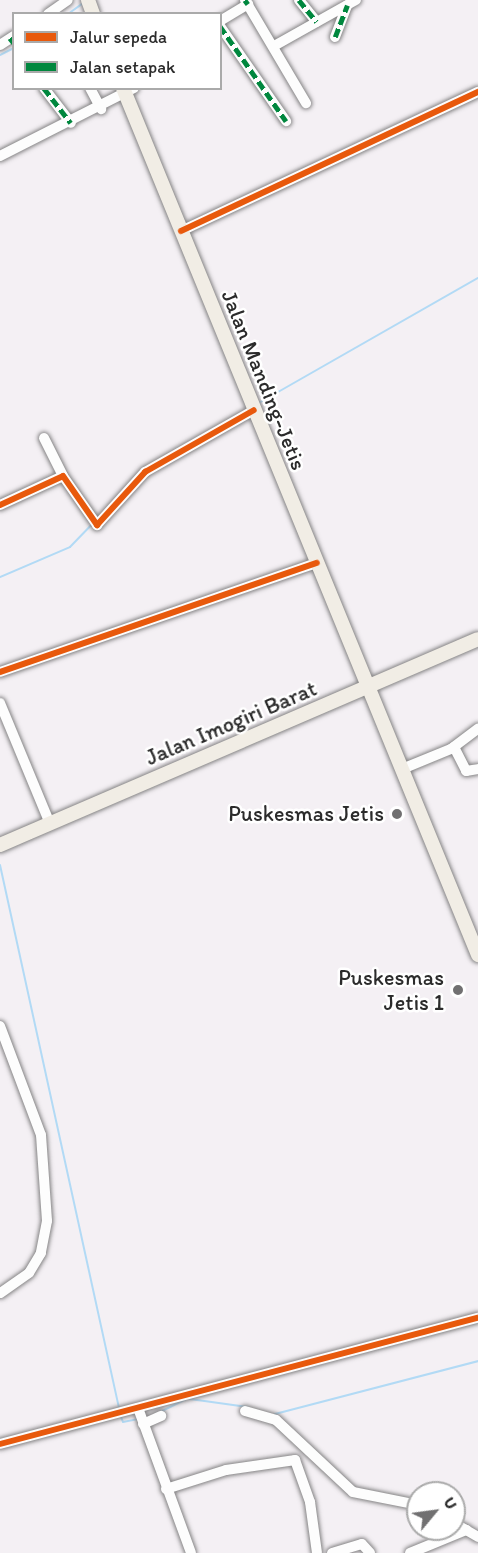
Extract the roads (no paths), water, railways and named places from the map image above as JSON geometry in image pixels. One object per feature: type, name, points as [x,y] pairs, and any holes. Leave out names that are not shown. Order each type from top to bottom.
[{"type":"main road","name":"Jalan Manding-Jetis","points":[[127,91],[181,231],[478,955]]},
{"type":"main road","name":"Jalan Imogiri Barat","points":[[0,845],[478,639]]},
{"type":"street","points":[[51,12],[68,0]]},
{"type":"street","points":[[299,0],[317,22]]},
{"type":"street","points":[[222,20],[247,2],[306,103]]},
{"type":"street","points":[[274,46],[351,2]]},
{"type":"street","points":[[335,37],[351,2]]},
{"type":"street","points":[[222,29],[286,121]]},
{"type":"street","points":[[0,45],[12,40]]},
{"type":"street","points":[[46,90],[71,123]]},
{"type":"street","points":[[91,90],[101,109]]},
{"type":"street","points":[[0,156],[101,109],[127,91]]},
{"type":"street","points":[[181,231],[478,92]]},
{"type":"street","points":[[44,438],[63,476],[97,525],[145,472],[254,408]]},
{"type":"street","points":[[0,505],[63,476]]},
{"type":"street","points":[[0,672],[316,562]]},
{"type":"street","points":[[0,704],[50,824]]},
{"type":"street","points":[[402,768],[454,747],[478,729]]},
{"type":"street","points":[[454,747],[466,771],[478,769]]},
{"type":"street","points":[[0,1026],[41,1135],[47,1221],[41,1253],[29,1273],[0,1293]]},
{"type":"street","points":[[141,1417],[478,1318]]},
{"type":"street","points":[[245,1411],[276,1420],[352,1492],[406,1503]]},
{"type":"street","points":[[0,1444],[121,1413],[141,1417],[161,1416]]},
{"type":"street","points":[[141,1417],[190,1553]]},
{"type":"street","points":[[165,1487],[226,1470],[295,1460],[310,1502],[317,1553]]},
{"type":"street","points":[[466,1530],[478,1538]]},
{"type":"street","points":[[410,1553],[439,1541]]},
{"type":"street","points":[[332,1553],[362,1544],[370,1553]]},
{"type":"waterway","points":[[71,12],[83,3]]},
{"type":"waterway","points":[[0,55],[12,49]]},
{"type":"waterway","points":[[257,404],[478,278]]},
{"type":"waterway","points":[[0,577],[70,547],[92,524]]},
{"type":"waterway","points":[[0,865],[119,1408]]},
{"type":"waterway","points":[[275,1414],[478,1361]]},
{"type":"waterway","points":[[190,1399],[247,1407]]},
{"type":"waterway","points":[[160,1412],[185,1400]]},
{"type":"waterway","points":[[121,1417],[123,1422],[138,1419]]},
{"type":"place","name":"Puskesmas Jetis","points":[[397,814]]},
{"type":"place","name":"Puskesmas Jetis 1","points":[[458,990]]}]
